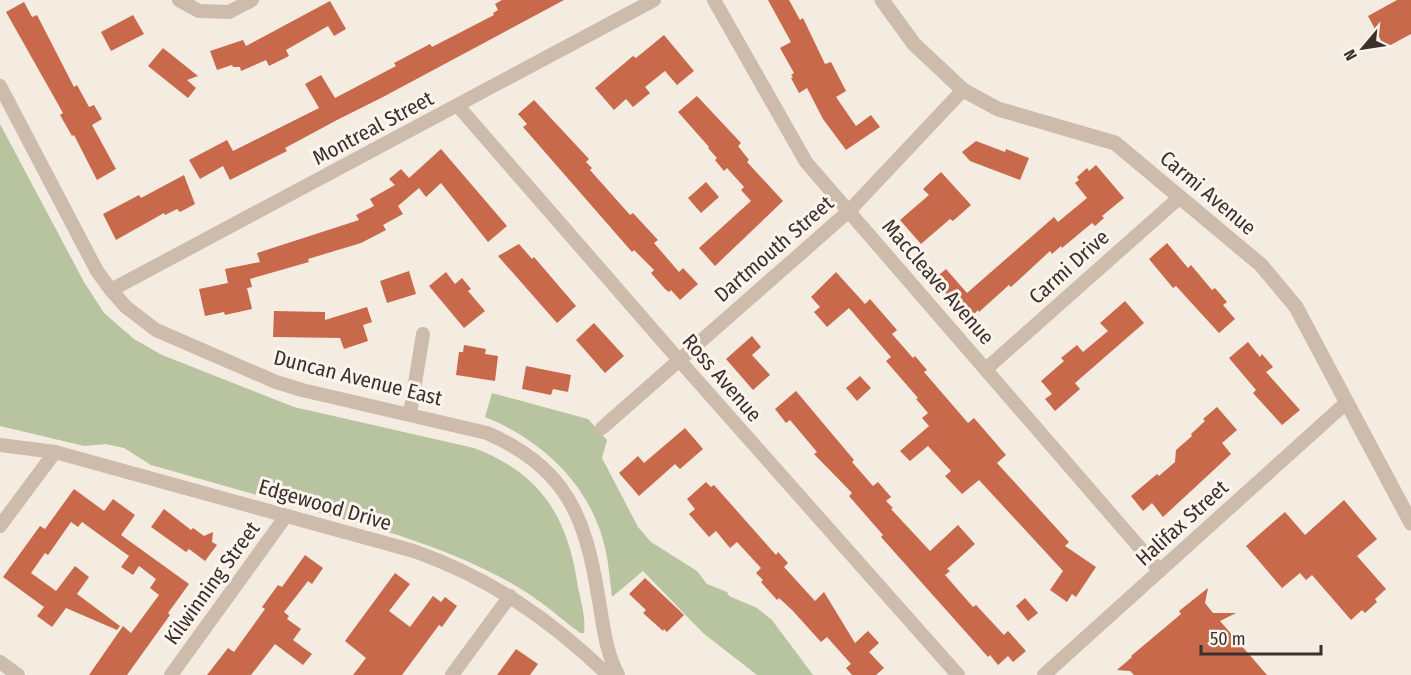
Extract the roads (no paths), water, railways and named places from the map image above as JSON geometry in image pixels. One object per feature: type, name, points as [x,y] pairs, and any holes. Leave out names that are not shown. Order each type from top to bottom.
[{"type":"street","points":[[179,0],[199,11],[229,12],[252,0]]},
{"type":"street","name":"Montreal Street","points":[[111,290],[654,0]]},
{"type":"street","name":"MacCleave Avenue","points":[[714,0],[806,162],[1160,571]]},
{"type":"street","name":"Carmi Avenue","points":[[882,0],[914,44],[963,90],[998,109],[1115,143],[1261,265],[1296,307],[1411,523]]},
{"type":"street","name":"Duncan Avenue East","points":[[0,86],[97,270],[126,308],[156,330],[302,390],[487,433],[511,444],[547,471],[564,492],[579,518],[589,544],[606,645],[618,675]]},
{"type":"street","name":"Dartmouth Street","points":[[602,428],[849,212],[963,90]]},
{"type":"street","name":"Ross Avenue","points":[[458,106],[958,675]]},
{"type":"street","name":"Carmi Drive","points":[[986,369],[1180,197]]},
{"type":"street","points":[[410,414],[423,334]]},
{"type":"street","name":"Halifax Street","points":[[1044,675],[1347,402]]},
{"type":"street","name":"Edgewood Drive","points":[[0,445],[55,452],[414,551],[446,563],[510,596],[544,620],[608,675]]},
{"type":"street","points":[[0,526],[55,452]]},
{"type":"street","name":"Kilwinning Street","points":[[171,675],[286,516]]},
{"type":"street","points":[[452,675],[510,596]]},
{"type":"street","points":[[0,662],[18,675]]}]
